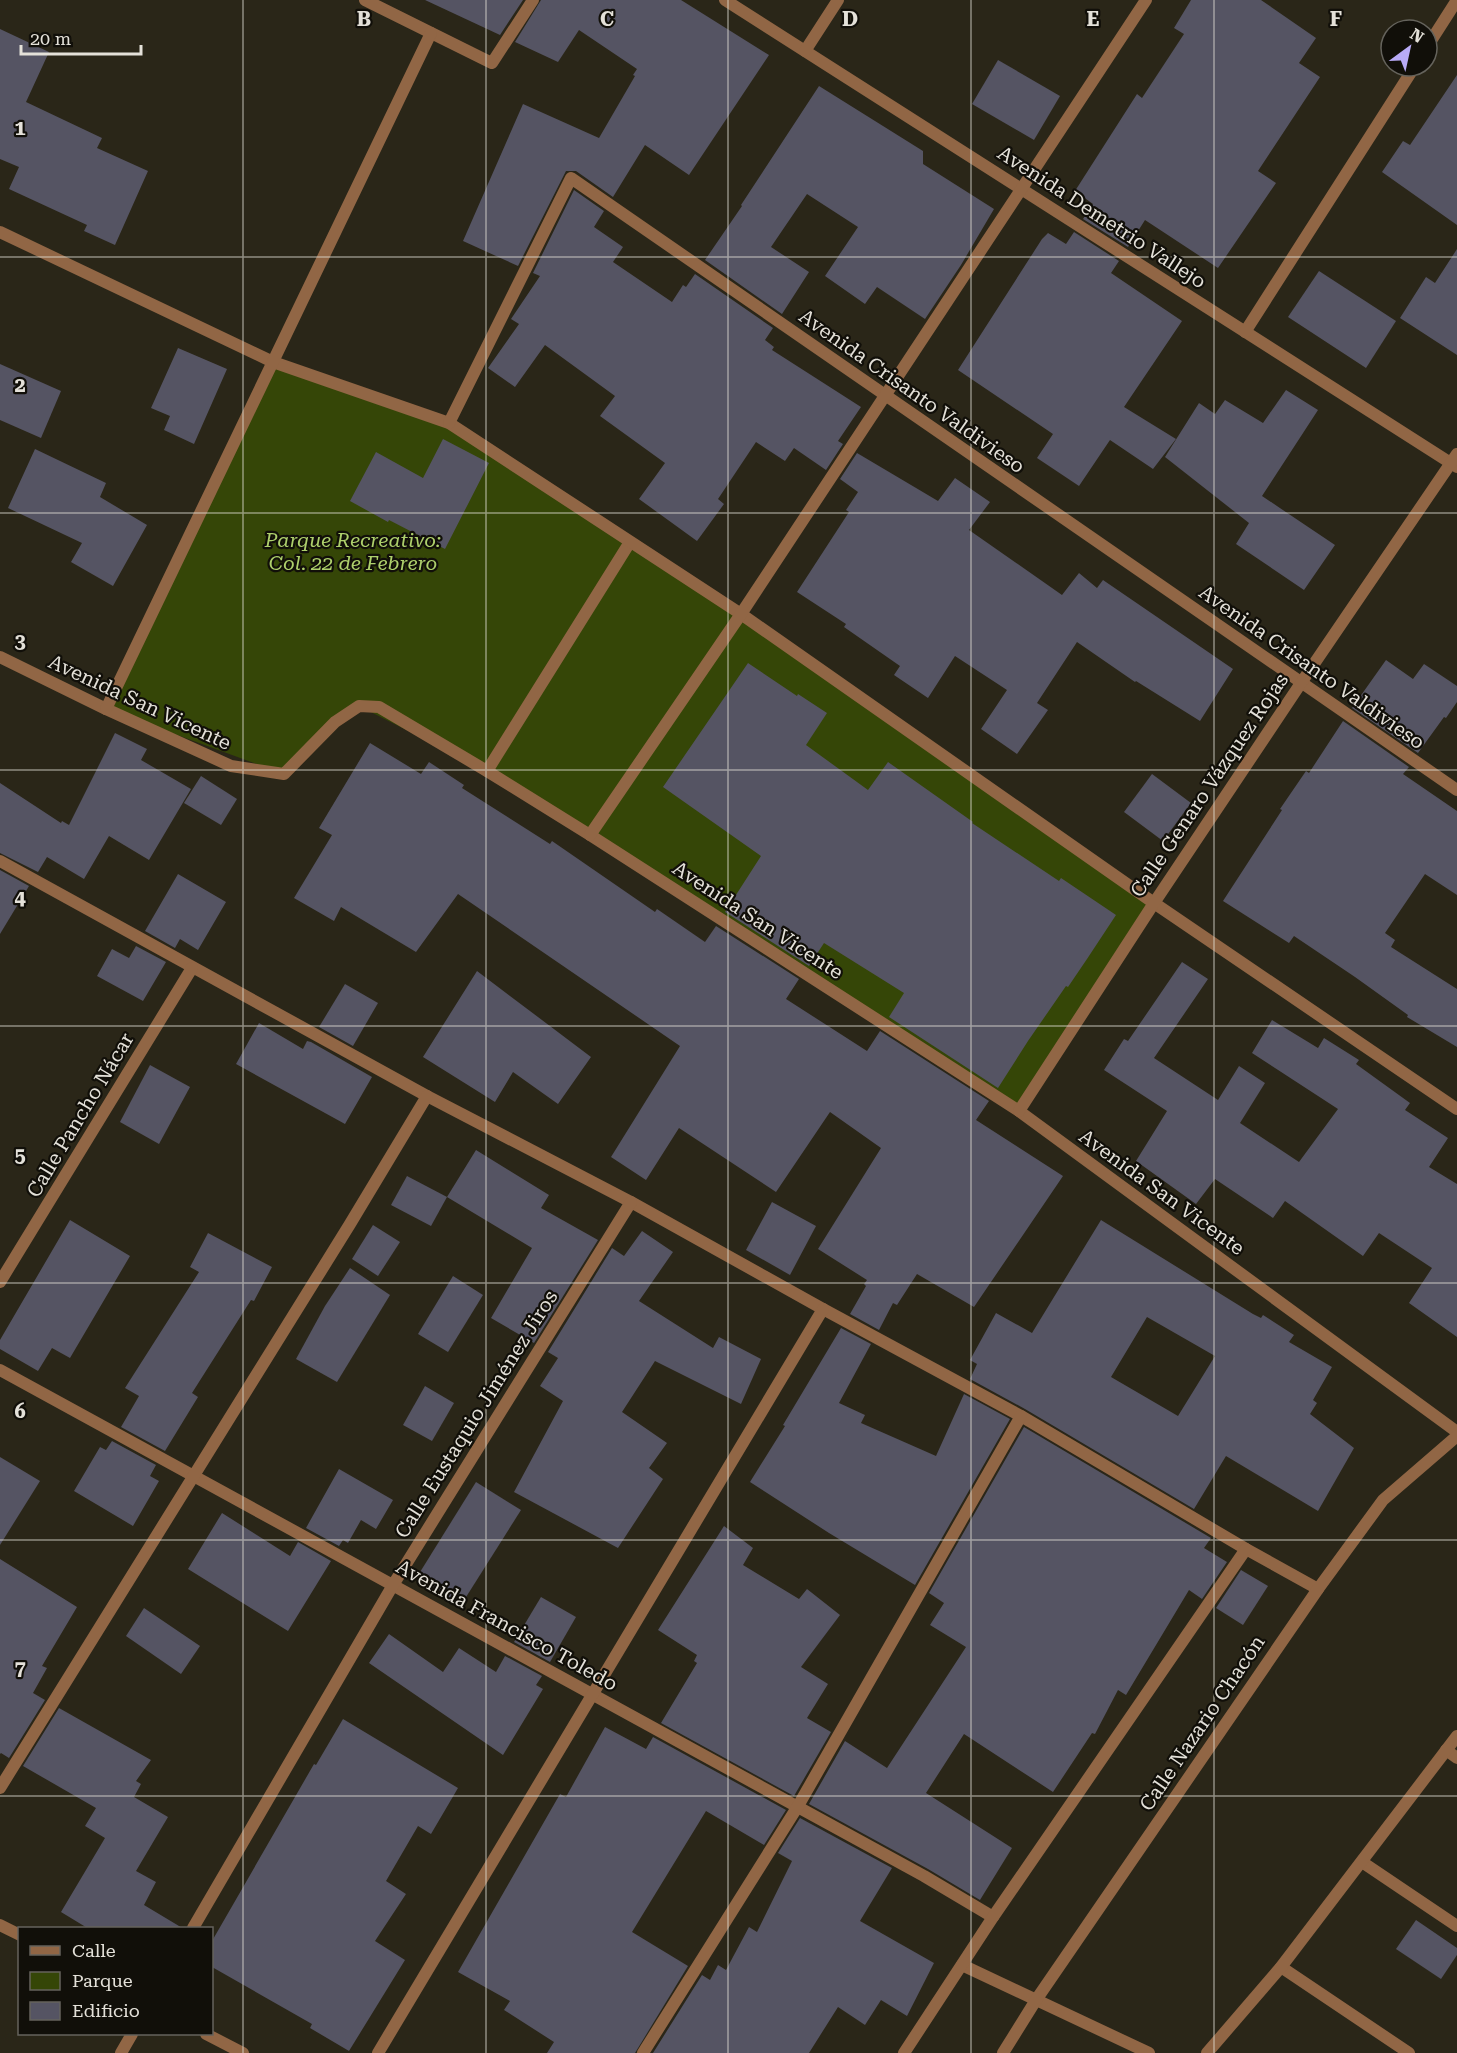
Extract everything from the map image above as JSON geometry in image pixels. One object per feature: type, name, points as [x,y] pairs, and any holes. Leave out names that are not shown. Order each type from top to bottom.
[{"type":"street","points":[[365,0],[492,63],[533,0]]},
{"type":"street","name":"Avenida Demetrio Vallejo","points":[[725,0],[1245,332],[1455,461]]},
{"type":"street","points":[[805,51],[838,0]]},
{"type":"street","points":[[590,835],[741,614],[1146,0]]},
{"type":"street","points":[[1439,28],[1457,0]]},
{"type":"street","points":[[106,709],[431,33]]},
{"type":"street","points":[[1245,332],[1407,78]]},
{"type":"street","name":"Avenida Crisanto Valdivieso","points":[[449,423],[571,178],[1457,790]]},
{"type":"street","points":[[0,232],[273,362],[449,423],[741,614],[1154,903],[1457,1109]]},
{"type":"street","name":"Calle Genaro Vázquez Rojas","points":[[1019,1111],[1301,683],[1455,461]]},
{"type":"street","points":[[487,771],[630,542]]},
{"type":"street","name":"Avenida San Vicente","points":[[0,657],[231,766],[284,774],[335,722],[359,705],[379,708],[590,835],[1019,1111],[1457,1434]]},
{"type":"street","points":[[0,861],[427,1096],[631,1202],[1021,1416],[1318,1589]]},
{"type":"street","name":"Calle Pancho Nácar","points":[[0,1282],[192,968]]},
{"type":"street","points":[[0,1788],[427,1096]]},
{"type":"street","name":"Calle Eustaquio Jiménez Jiros","points":[[194,1927],[393,1585],[631,1202]]},
{"type":"street","points":[[378,2053],[823,1309]]},
{"type":"street","name":"Avenida Francisco Toledo","points":[[0,1370],[798,1806],[993,1917]]},
{"type":"street","points":[[643,2053],[798,1806],[1021,1416]]},
{"type":"street","name":"Calle Nazario Chacón","points":[[1003,2053],[1036,2000],[1318,1589],[1383,1500],[1457,1434]]},
{"type":"street","points":[[904,2053],[993,1917],[1246,1549]]},
{"type":"street","points":[[1207,2053],[1281,1967],[1457,1736]]},
{"type":"street","points":[[1446,1750],[1457,1758]]},
{"type":"street","points":[[1362,1862],[1457,1926]]},
{"type":"street","points":[[0,1925],[18,1934]]},
{"type":"street","points":[[962,1965],[1149,2053]]},
{"type":"street","points":[[1281,1967],[1409,2053]]},
{"type":"street","points":[[121,2053],[131,2035]]},
{"type":"street","points":[[208,2035],[243,2053]]},
{"type":"green space","name":"Parque Recreativo: Col. 22 de Febrero","points":[[273,362],[449,423],[630,542],[1154,903],[1019,1111],[487,771],[359,706],[284,774],[106,709]]},
{"type":"building","points":[[425,0],[523,0],[500,35]]},
{"type":"building","points":[[541,0],[681,0],[769,55],[689,175],[645,145],[613,197],[576,171],[566,171],[518,266],[463,241],[523,104],[599,138],[637,69],[579,30],[558,62],[515,42]]},
{"type":"building","points":[[1191,0],[1261,0],[1316,38],[1299,63],[1320,77],[1258,171],[1276,183],[1218,268],[1145,220],[1128,247],[1083,219],[1093,204],[1075,191],[1137,94],[1142,98],[1184,34],[1174,28]]},
{"type":"building","points":[[0,29],[49,52],[26,102],[102,138],[97,148],[148,171],[115,245],[84,231],[87,225],[9,189],[19,167],[0,159]]},
{"type":"building","points":[[998,60],[1060,96],[1034,140],[972,104]]},
{"type":"building","points":[[1457,75],[1457,225],[1382,172],[1403,141],[1410,145]]},
{"type":"building","points":[[819,86],[923,151],[923,164],[994,209],[961,265],[925,319],[877,287],[865,304],[825,276],[858,227],[807,194],[771,247],[809,272],[782,314],[705,260]]},
{"type":"building","points":[[574,190],[604,211],[594,227],[623,247],[613,262],[672,302],[683,285],[686,287],[695,274],[773,328],[765,340],[774,347],[772,350],[861,407],[838,441],[843,444],[826,470],[794,448],[785,461],[756,442],[718,499],[724,504],[697,541],[639,499],[665,463],[600,416],[615,396],[545,345],[515,387],[488,368],[519,324],[511,319],[540,276],[533,273]]},
{"type":"building","points":[[1074,232],[1119,261],[1111,273],[1182,321],[1124,407],[1176,439],[1153,469],[1110,440],[1079,486],[1037,458],[1053,434],[958,370],[1042,239],[1048,233],[1066,244]]},
{"type":"building","points":[[1457,249],[1457,355],[1400,318],[1426,277],[1435,283]]},
{"type":"building","points":[[1319,271],[1396,321],[1366,368],[1288,317]]},
{"type":"building","points":[[178,348],[227,369],[194,444],[164,430],[170,416],[151,408]]},
{"type":"building","points":[[0,364],[61,391],[41,438],[0,420]]},
{"type":"building","points":[[1286,390],[1318,410],[1262,496],[1335,545],[1304,590],[1236,544],[1249,523],[1165,457],[1199,403],[1215,414],[1225,400],[1263,423]]},
{"type":"building","points":[[443,439],[489,463],[445,549],[350,501],[376,452],[423,478]]},
{"type":"building","points":[[35,449],[106,483],[100,497],[147,525],[113,586],[71,562],[82,543],[8,508]]},
{"type":"building","points":[[857,453],[938,501],[955,478],[990,502],[969,530],[1062,595],[1079,573],[1097,588],[1103,580],[1233,669],[1200,721],[1135,682],[1077,642],[1037,703],[1048,710],[1017,754],[981,729],[1007,690],[955,656],[928,698],[894,675],[900,666],[844,627],[846,624],[797,592],[849,512],[846,510],[858,492],[840,479]]},
{"type":"building","points":[[1386,660],[1413,679],[1424,664],[1457,686],[1457,702],[1418,753],[1352,708]]},
{"type":"building","points":[[748,663],[827,713],[806,745],[868,790],[888,762],[972,823],[1059,881],[1061,878],[1116,915],[998,1088],[889,1017],[904,993],[824,943],[809,966],[725,912],[761,856],[663,787]]},
{"type":"building","points":[[1343,721],[1409,767],[1403,774],[1457,811],[1457,895],[1425,874],[1385,933],[1395,940],[1391,947],[1457,989],[1457,1047],[1407,1017],[1408,1015],[1355,977],[1294,936],[1289,943],[1223,901],[1282,810],[1280,809],[1306,771],[1309,773]]},
{"type":"building","points":[[115,733],[147,749],[141,760],[191,789],[149,860],[109,836],[84,879],[47,857],[38,872],[0,853],[0,783],[61,823],[62,821],[69,825]]},
{"type":"building","points":[[370,743],[421,774],[429,762],[464,785],[462,788],[550,844],[552,841],[655,912],[657,909],[705,942],[716,926],[799,979],[786,999],[867,1051],[880,1031],[989,1101],[976,1120],[1063,1176],[974,1307],[917,1274],[897,1305],[893,1303],[879,1330],[850,1314],[867,1280],[818,1249],[881,1148],[830,1112],[776,1192],[679,1128],[646,1180],[611,1157],[680,1046],[458,894],[416,952],[341,907],[334,921],[294,898],[332,835],[319,828]]},
{"type":"building","points":[[1152,774],[1191,803],[1163,841],[1124,812]]},
{"type":"building","points":[[201,776],[237,799],[221,825],[184,803]]},
{"type":"building","points":[[0,870],[29,886],[0,934]]},
{"type":"building","points":[[178,874],[226,902],[198,950],[180,939],[175,948],[145,931]]},
{"type":"building","points":[[136,946],[166,962],[143,1001],[97,976],[112,949],[129,958]]},
{"type":"building","points":[[1182,962],[1208,979],[1154,1058],[1218,1100],[1239,1066],[1265,1083],[1240,1123],[1299,1162],[1338,1109],[1252,1053],[1272,1020],[1318,1048],[1324,1038],[1359,1060],[1356,1064],[1410,1103],[1405,1110],[1448,1138],[1429,1167],[1457,1184],[1457,1337],[1409,1303],[1432,1268],[1379,1233],[1363,1256],[1285,1201],[1273,1218],[1215,1179],[1196,1204],[1136,1161],[1167,1111],[1104,1070],[1124,1039],[1128,1041]]},
{"type":"building","points":[[477,971],[591,1057],[558,1104],[513,1072],[495,1102],[423,1057]]},
{"type":"building","points":[[345,984],[378,1003],[353,1046],[319,1027]]},
{"type":"building","points":[[259,1023],[303,1049],[307,1041],[311,1042],[372,1077],[345,1124],[236,1064]]},
{"type":"building","points":[[150,1065],[190,1087],[159,1144],[120,1122]]},
{"type":"building","points":[[476,1150],[549,1195],[541,1208],[598,1240],[534,1343],[491,1318],[532,1248],[447,1197]]},
{"type":"building","points":[[407,1176],[447,1197],[431,1226],[391,1205]]},
{"type":"building","points":[[772,1202],[816,1226],[790,1275],[746,1250]]},
{"type":"building","points":[[70,1220],[130,1256],[70,1358],[52,1348],[38,1371],[0,1349],[0,1340]]},
{"type":"building","points":[[1101,1220],[1253,1314],[1261,1318],[1263,1315],[1294,1335],[1289,1342],[1332,1367],[1313,1400],[1317,1403],[1310,1414],[1354,1448],[1318,1511],[1226,1456],[1194,1509],[970,1379],[977,1364],[970,1360],[996,1313],[1032,1333]],"holes":[[[1147,1317],[1215,1356],[1178,1416],[1111,1377]]]},
{"type":"building","points":[[373,1225],[400,1242],[378,1276],[352,1259]]},
{"type":"building","points":[[642,1231],[673,1252],[639,1301],[713,1348],[719,1337],[761,1359],[741,1404],[655,1361],[622,1412],[667,1443],[649,1468],[663,1479],[618,1548],[514,1492],[563,1401],[540,1386],[558,1358],[548,1352],[612,1248],[624,1256]]},
{"type":"building","points":[[208,1233],[272,1267],[254,1301],[251,1300],[192,1393],[198,1397],[165,1451],[121,1427],[139,1396],[125,1388],[199,1272],[190,1267]]},
{"type":"building","points":[[350,1268],[390,1295],[337,1382],[296,1359],[325,1306]]},
{"type":"building","points":[[453,1276],[483,1295],[448,1352],[418,1334]]},
{"type":"building","points":[[841,1328],[871,1344],[839,1403],[865,1415],[861,1423],[936,1456],[964,1394],[1010,1419],[915,1585],[750,1482]]},
{"type":"building","points":[[425,1386],[454,1403],[432,1441],[403,1425]]},
{"type":"building","points":[[1024,1427],[1211,1538],[1204,1548],[1227,1562],[1202,1599],[1189,1590],[1126,1695],[1118,1690],[1095,1734],[1092,1733],[1053,1792],[964,1734],[926,1793],[1012,1848],[980,1900],[809,1804],[845,1741],[887,1768],[966,1647],[930,1625],[944,1603],[929,1593]]},
{"type":"building","points":[[112,1441],[156,1465],[150,1476],[159,1481],[133,1526],[74,1491],[100,1447],[106,1450]]},
{"type":"building","points":[[0,1457],[40,1481],[0,1545]]},
{"type":"building","points":[[339,1469],[393,1500],[376,1529],[361,1520],[348,1543],[343,1540],[339,1546],[306,1528]]},
{"type":"building","points":[[476,1482],[521,1510],[461,1605],[417,1577]]},
{"type":"building","points":[[222,1513],[290,1556],[298,1542],[331,1561],[288,1631],[188,1569]]},
{"type":"building","points":[[724,1526],[753,1548],[743,1565],[799,1599],[807,1589],[840,1615],[801,1667],[828,1684],[807,1718],[831,1732],[794,1796],[661,1723],[697,1663],[694,1661],[697,1655],[658,1630]]},
{"type":"building","points":[[0,1559],[77,1607],[42,1666],[47,1668],[33,1693],[45,1700],[9,1758],[0,1754]]},
{"type":"building","points":[[1241,1570],[1268,1586],[1243,1625],[1216,1608]]},
{"type":"building","points":[[541,1597],[576,1617],[550,1662],[514,1642]]},
{"type":"building","points":[[144,1608],[200,1646],[181,1674],[126,1636]]},
{"type":"building","points":[[389,1634],[443,1672],[459,1648],[496,1672],[505,1656],[542,1676],[536,1685],[543,1689],[503,1755],[369,1663]]},
{"type":"building","points":[[59,1708],[151,1760],[136,1781],[141,1784],[134,1797],[168,1817],[136,1871],[156,1882],[144,1905],[181,1927],[86,1927],[61,1912],[105,1838],[85,1826],[96,1808],[23,1766]]},
{"type":"building","points":[[343,1719],[458,1788],[431,1834],[418,1826],[386,1881],[406,1894],[375,1941],[405,1960],[349,2051],[310,2028],[312,2024],[213,1968],[213,1939],[314,1764],[316,1765]]},
{"type":"building","points":[[605,1727],[646,1749],[653,1737],[786,1810],[764,1845],[706,1811],[632,1932],[688,1966],[635,2053],[547,2053],[554,2042],[504,2010],[510,2001],[458,1972],[560,1794],[566,1797]]},
{"type":"building","points":[[800,1818],[892,1868],[860,1921],[934,1963],[907,2016],[881,2000],[865,2025],[838,2007],[809,2053],[653,2053],[702,1975],[710,1980],[718,1965],[726,1970],[749,1927],[757,1932],[792,1861],[778,1853]]},
{"type":"building","points":[[1416,1920],[1457,1948],[1457,1955],[1441,1979],[1396,1949]]}]
